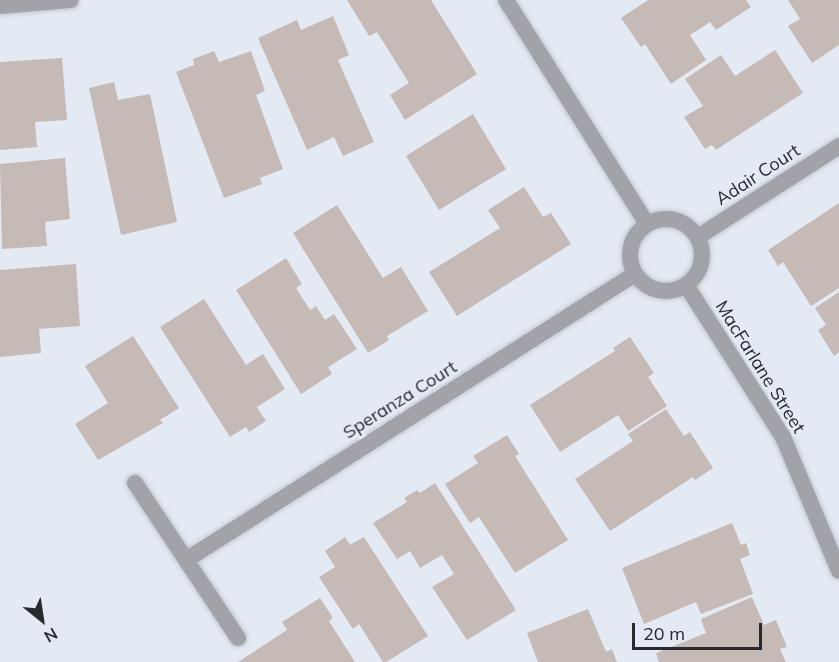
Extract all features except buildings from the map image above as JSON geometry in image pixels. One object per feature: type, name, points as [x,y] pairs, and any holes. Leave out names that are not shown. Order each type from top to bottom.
[{"type":"street","points":[[0,6],[71,0]]},
{"type":"street","points":[[506,0],[647,225]]},
{"type":"street","name":"Adair Court","points":[[698,237],[839,146]]},
{"type":"street","points":[[658,220],[681,222],[698,237],[702,250],[701,264],[686,285],[675,290],[653,288],[635,274],[630,261],[631,247],[637,234],[647,225],[658,220]]},
{"type":"street","name":"Speranza Court","points":[[186,560],[635,274]]},
{"type":"street","name":"MacFarlane Street","points":[[686,285],[783,437],[839,572]]},
{"type":"street","points":[[135,483],[238,638]]}]
